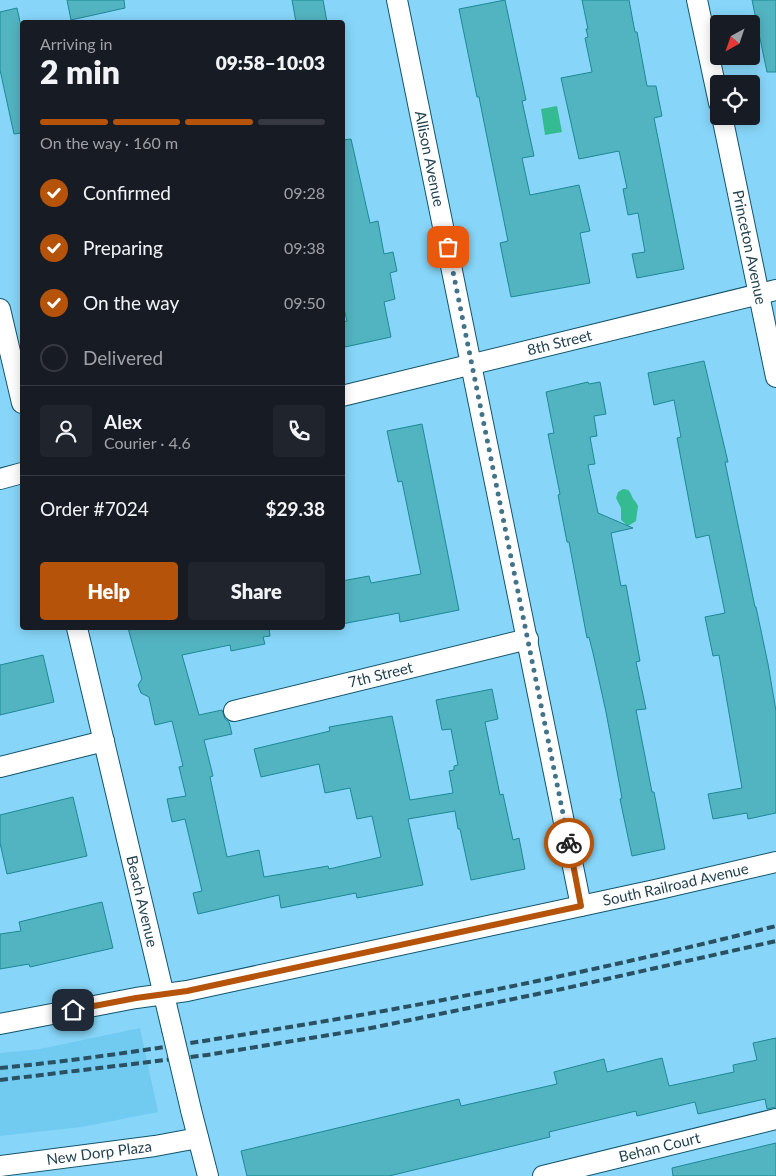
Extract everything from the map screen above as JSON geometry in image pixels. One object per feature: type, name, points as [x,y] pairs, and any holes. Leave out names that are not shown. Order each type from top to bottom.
[{"type":"street","name":"Allison Avenue","points":[[397,0],[581,906]]},
{"type":"street","points":[[697,0],[713,75]]},
{"type":"street","name":"Princeton Avenue","points":[[724,125],[768,292],[776,377]]},
{"type":"street","name":"8th Street","points":[[345,395],[768,292]]},
{"type":"street","points":[[0,309],[20,394]]},
{"type":"street","points":[[0,479],[20,474]]},
{"type":"street","name":"Beach Avenue","points":[[77,630],[208,1176]]},
{"type":"street","name":"7th Street","points":[[234,711],[528,639]]},
{"type":"street","points":[[0,767],[104,741]]},
{"type":"street","name":"South Railroad Avenue","points":[[164,994],[187,991],[776,862]]},
{"type":"street","points":[[0,1024],[164,994]]},
{"type":"street","name":"Behan Court","points":[[543,1176],[776,1119]]},
{"type":"street","name":"New Dorp Plaza","points":[[0,1166],[146,1148],[198,1138]]},
{"type":"shaded area","points":[[557,106],[562,132],[545,135],[541,109]]},
{"type":"shaded area","points":[[623,489],[629,491],[638,506],[636,521],[628,526],[621,520],[621,508],[616,498],[618,492]]},
{"type":"shaded area","points":[[140,1028],[158,1112],[82,1127],[0,1136],[0,1053],[40,1049]]},
{"type":"building","points":[[67,0],[124,0],[125,8],[71,20]]},
{"type":"building","points":[[292,0],[323,0],[327,20],[296,20]]},
{"type":"building","points":[[505,0],[526,100],[522,101],[534,156],[522,158],[530,195],[579,185],[590,231],[580,233],[590,283],[511,297],[500,243],[508,241],[459,9]]},
{"type":"building","points":[[582,0],[629,0],[647,86],[656,86],[662,116],[654,118],[684,269],[637,278],[632,254],[645,252],[638,213],[628,215],[623,189],[627,188],[619,151],[579,159],[561,78],[592,72],[585,38],[588,37],[586,29],[588,29]]},
{"type":"building","points":[[752,0],[776,0],[776,72],[767,72],[760,38],[760,15],[755,15]]},
{"type":"building","points":[[17,8],[20,22],[20,133],[14,134],[0,70],[0,12]]},
{"type":"building","points":[[351,139],[370,223],[378,221],[384,254],[393,252],[397,271],[390,273],[395,299],[384,302],[391,337],[345,347],[345,321],[347,321],[345,313],[345,140]]},
{"type":"building","points":[[704,361],[728,462],[725,462],[768,664],[776,711],[776,813],[748,819],[747,813],[713,819],[708,794],[742,788],[719,655],[713,656],[705,617],[725,613],[709,535],[696,538],[677,438],[681,437],[674,400],[654,405],[648,373]]},
{"type":"building","points":[[588,382],[589,384],[600,382],[606,414],[594,416],[597,436],[590,437],[595,464],[588,465],[598,513],[633,528],[611,533],[621,586],[626,585],[640,661],[636,662],[646,709],[636,710],[665,849],[632,856],[620,799],[622,798],[606,712],[589,637],[587,638],[558,495],[560,494],[548,434],[554,433],[546,392]]},
{"type":"building","points":[[422,424],[459,610],[400,622],[399,613],[345,623],[345,580],[369,576],[371,583],[421,574],[402,481],[398,482],[387,431]]},
{"type":"building","points":[[129,630],[269,630],[270,636],[263,637],[265,644],[231,651],[230,645],[182,655],[199,715],[222,710],[225,719],[229,722],[232,734],[204,740],[213,776],[210,777],[227,857],[259,850],[264,877],[328,866],[329,869],[381,857],[372,816],[357,819],[350,788],[325,793],[319,764],[261,777],[254,749],[330,731],[329,727],[392,716],[410,800],[453,793],[449,771],[454,770],[454,766],[458,765],[451,729],[442,730],[436,700],[492,689],[498,719],[485,722],[500,795],[503,794],[513,840],[519,838],[525,869],[471,880],[455,811],[408,819],[423,885],[357,898],[356,893],[281,908],[279,895],[198,914],[193,893],[202,891],[185,819],[172,822],[167,799],[186,796],[179,767],[183,766],[172,721],[155,725],[149,697],[141,693],[138,685],[142,679]]},
{"type":"building","points":[[43,655],[54,702],[0,715],[0,665]]},
{"type":"building","points":[[73,797],[87,856],[7,874],[0,843],[0,815]]},
{"type":"building","points":[[102,902],[113,948],[30,967],[29,964],[0,969],[0,934],[21,931],[19,922]]},
{"type":"building","points":[[776,1038],[776,1107],[767,1109],[765,1099],[698,1114],[695,1102],[637,1116],[636,1111],[549,1132],[550,1137],[389,1176],[247,1176],[241,1151],[459,1099],[461,1106],[557,1084],[554,1072],[604,1059],[607,1072],[662,1058],[669,1086],[734,1072],[733,1065],[757,1060],[753,1043]]},
{"type":"building","points":[[776,1143],[776,1176],[673,1176],[672,1168]]},
{"type":"railway","points":[[0,1068],[170,1046],[335,1020],[588,970],[776,926]]},
{"type":"railway","points":[[0,1080],[207,1055],[366,1029],[562,989],[776,941]]},
{"type":"way so far","points":[[448,247],[569,843]]},
{"type":"route","points":[[73,1010],[187,991],[581,906],[569,843]]}]
